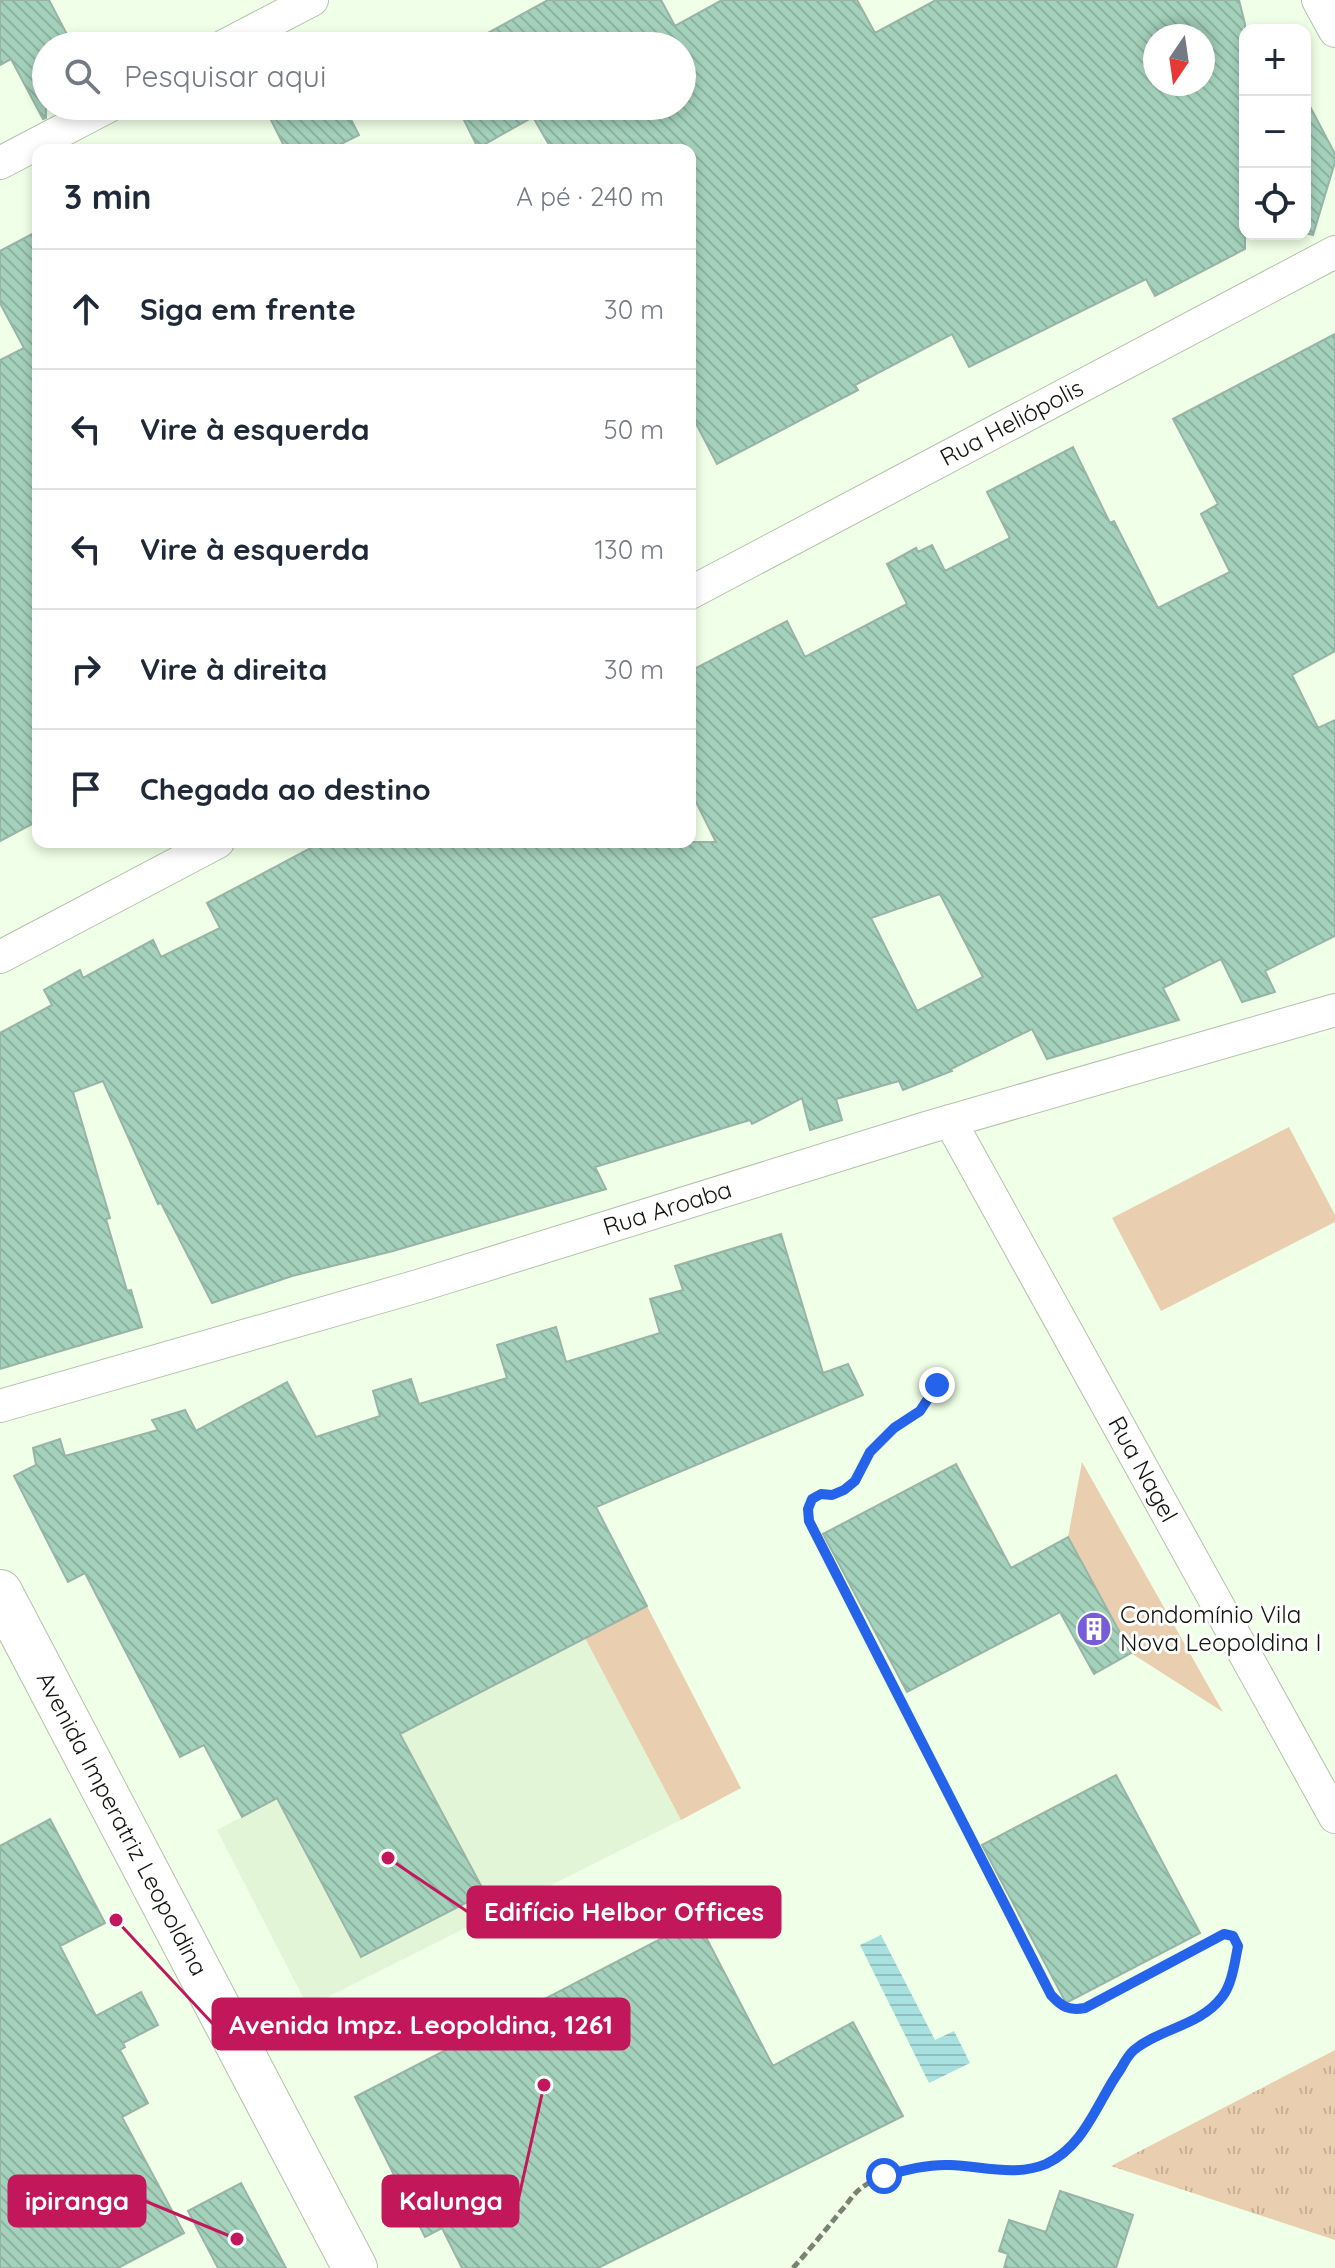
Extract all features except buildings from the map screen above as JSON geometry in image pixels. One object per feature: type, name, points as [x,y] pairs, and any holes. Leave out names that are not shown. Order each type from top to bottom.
[{"type":"main road","name":"Avenida Imperatriz Leopoldina","points":[[0,1592],[355,2268]]},
{"type":"street","points":[[251,32],[312,0]]},
{"type":"street","points":[[1318,0],[1335,31]]},
{"type":"street","points":[[36,144],[82,120]]},
{"type":"street","points":[[0,163],[32,146]]},
{"type":"street","name":"Rua Heliópolis","points":[[696,590],[1335,252]]},
{"type":"street","points":[[0,957],[207,848]]},
{"type":"street","name":"Rua Aroaba","points":[[0,1406],[418,1286],[950,1121],[1335,1010]]},
{"type":"street","name":"Rua Nagel","points":[[950,1121],[1335,1817]]},
{"type":"path","points":[[793,2268],[860,2189],[884,2176],[946,2164],[1017,2171],[1046,2164],[1064,2151],[1094,2116],[1110,2084],[1132,2052],[1162,2033],[1198,2019],[1223,1996],[1238,1946],[1233,1936],[1224,1934],[1085,2008],[1073,2010],[1061,2005],[1051,1995],[809,1521],[808,1509],[812,1499],[844,1490],[855,1481],[870,1452],[894,1428],[920,1411],[937,1385]]},
{"type":"shaded area","points":[[585,1638],[681,1820],[308,2007],[217,1830]]},
{"type":"green space","points":[[1289,1127],[1335,1215],[1335,1222],[1161,1311],[1112,1218]]},
{"type":"green space","points":[[1082,1462],[1223,1712],[1131,1653],[1068,1537]]},
{"type":"green space","points":[[647,1606],[741,1788],[681,1820],[585,1638]]},
{"type":"green space","points":[[1335,2050],[1335,2240],[1111,2166]]},
{"type":"water","points":[[881,1935],[935,2040],[954,2031],[970,2063],[929,2083],[860,1945]]},
{"type":"place","name":"Condomínio Vila Nova Leopoldina I","points":[[1094,1629]]},
{"type":"place","name":"Edifício Helbor Offices","points":[[388,1858]]},
{"type":"place","name":"Avenida Impz. Leopoldina, 1261","points":[[116,1920]]},
{"type":"place","name":"Kalunga","points":[[544,2085]]},
{"type":"place","name":"ipiranga","points":[[237,2239]]},
{"type":"route","points":[[884,2176],[946,2164],[1017,2171],[1046,2164],[1073,2144],[1094,2116],[1110,2084],[1132,2052],[1162,2033],[1198,2019],[1223,1996],[1238,1946],[1233,1936],[1224,1934],[1085,2008],[1073,2010],[1061,2005],[1051,1995],[809,1521],[808,1509],[812,1499],[844,1490],[855,1481],[870,1452],[894,1428],[920,1411],[937,1385]]}]
